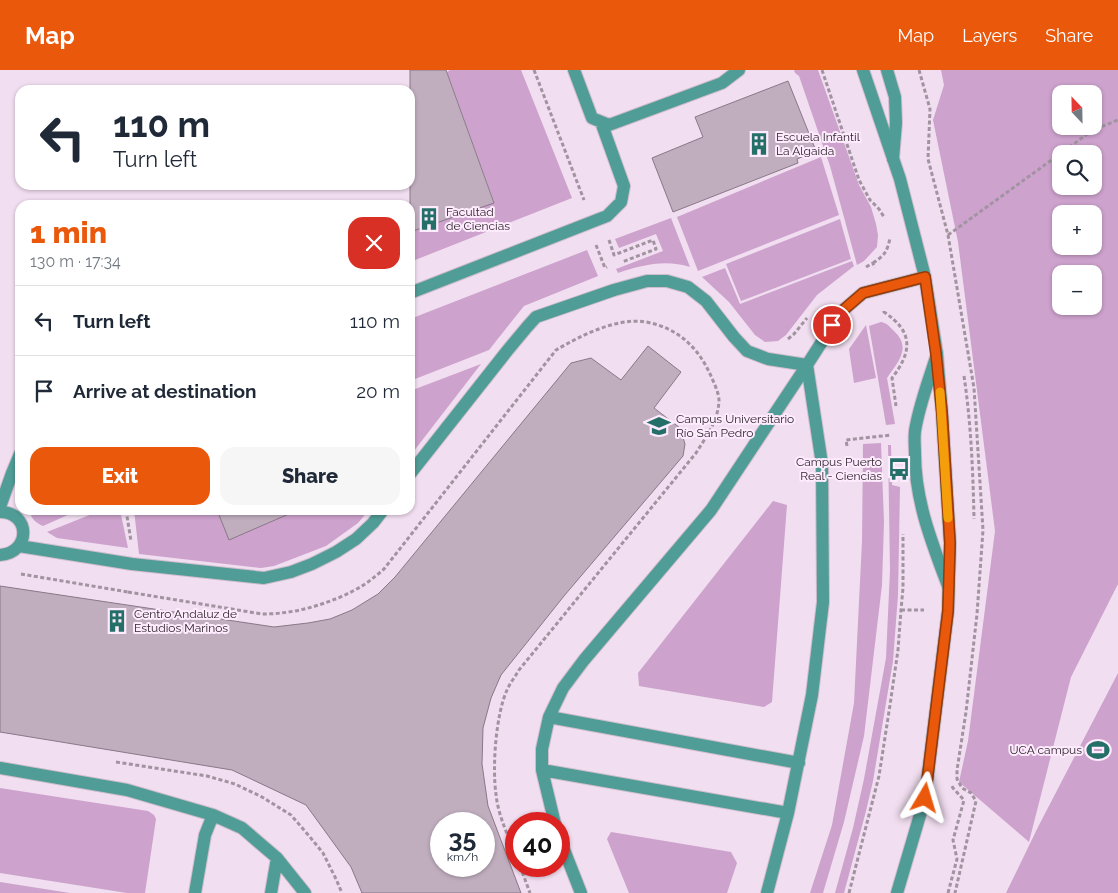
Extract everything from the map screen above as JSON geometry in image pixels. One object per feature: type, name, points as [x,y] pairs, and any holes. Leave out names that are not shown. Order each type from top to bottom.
[{"type":"street","points":[[574,70],[592,118],[609,125],[722,83],[739,70]]},
{"type":"street","points":[[863,70],[893,159],[925,277],[942,413],[950,543],[948,611],[925,798],[898,893]]},
{"type":"street","points":[[887,70],[895,97],[896,123],[893,159]]},
{"type":"street","points":[[415,291],[607,216],[621,202],[624,186],[601,122]]},
{"type":"street","points":[[551,812],[542,770],[542,749],[549,717],[563,688],[584,660],[711,510],[841,312],[863,293],[925,277]]},
{"type":"street","points":[[415,468],[536,317],[639,283],[667,281],[688,287],[706,301],[747,351],[768,359],[807,365]]},
{"type":"street","points":[[936,354],[915,433],[915,465],[924,517],[948,586]]},
{"type":"street","points":[[767,893],[788,813],[812,695],[823,602],[822,464],[807,365]]},
{"type":"street","points":[[0,507],[15,465]]},
{"type":"street","points":[[0,512],[12,514],[18,519],[24,532],[23,540],[14,551],[0,555]]},
{"type":"street","points":[[19,546],[132,564],[264,578],[305,567],[336,552],[356,539],[379,515]]},
{"type":"street","points":[[549,717],[798,763]]},
{"type":"street","points":[[0,768],[126,790],[213,815],[242,828],[277,858],[304,893]]},
{"type":"street","points":[[542,770],[788,813]]},
{"type":"street","points":[[195,893],[205,835],[213,815]]},
{"type":"street","points":[[271,893],[277,858]]},
{"type":"street","points":[[570,864],[581,893]]},
{"type":"path","points":[[534,70],[587,208]]},
{"type":"path","points":[[822,70],[859,180],[870,200],[879,209],[886,221]]},
{"type":"path","points":[[948,235],[1093,130],[1118,120]]},
{"type":"path","points":[[873,263],[888,250],[889,232]]},
{"type":"path","points":[[600,241],[595,242],[605,268],[656,249],[654,240],[614,255],[608,238]]},
{"type":"path","points":[[624,315],[625,322]]},
{"type":"path","points":[[128,592],[262,614],[277,614],[321,605],[361,587],[384,569],[556,350],[603,327],[625,322],[645,322],[667,328],[687,340],[704,361],[714,382],[719,400],[714,424],[696,453],[519,670],[506,691],[499,716],[494,769],[496,795],[505,827]]},
{"type":"path","points":[[847,446],[846,440],[899,434]]},
{"type":"path","points":[[127,515],[132,564]]},
{"type":"path","points":[[524,877],[530,893]]},
{"type":"shaded area","points":[[450,70],[521,70],[572,198],[415,260],[415,230],[494,202],[447,72]]},
{"type":"shaded area","points":[[794,70],[818,70],[859,185],[871,207],[878,235],[877,247],[864,261],[857,265],[830,166],[799,76]]},
{"type":"shaded area","points":[[941,70],[1118,70],[1118,584],[1071,677],[1029,842],[959,782],[968,741],[995,531],[958,242],[933,120],[944,85]]},
{"type":"shaded area","points":[[821,157],[839,215],[698,271],[677,217]]},
{"type":"shaded area","points":[[671,218],[690,267],[663,263],[618,273],[616,269],[663,251],[656,234],[619,248],[615,239]]},
{"type":"shaded area","points":[[840,219],[851,259],[741,301],[726,264]]},
{"type":"shaded area","points":[[587,250],[598,276],[524,306],[489,350],[415,379],[415,317]]},
{"type":"shaded area","points":[[852,261],[854,266],[817,295],[786,335],[778,341],[765,342],[755,335],[729,302],[702,277],[725,268],[740,304]]},
{"type":"shaded area","points":[[881,322],[888,325],[899,337],[903,349],[899,361],[887,378],[895,424],[886,425],[869,326]]},
{"type":"shaded area","points":[[866,325],[876,378],[854,383],[849,349]]},
{"type":"shaded area","points":[[481,364],[415,450],[415,389]]},
{"type":"shaded area","points":[[881,443],[884,522],[882,585],[864,736],[844,822],[823,893],[810,893],[832,825],[854,703],[862,541],[863,444]]},
{"type":"shaded area","points":[[888,445],[891,445],[892,485],[900,487],[898,595],[893,661],[873,781],[866,811],[844,893],[835,893],[864,779],[886,658],[890,570]]},
{"type":"shaded area","points":[[773,501],[787,505],[772,702],[764,707],[639,686],[638,673]]},
{"type":"shaded area","points":[[31,515],[68,515],[43,526],[34,520]]},
{"type":"shaded area","points":[[90,515],[121,515],[128,548],[57,538],[47,532]]},
{"type":"shaded area","points":[[135,515],[365,515],[358,523],[326,546],[274,566],[261,568],[139,554]]},
{"type":"shaded area","name":"UCA campus","points":[[1118,673],[1118,893],[1006,893],[1038,827]]},
{"type":"shaded area","points":[[0,788],[148,811],[154,815],[156,819],[145,893],[127,893],[0,873]]},
{"type":"shaded area","points":[[611,832],[731,852],[737,863],[727,893],[629,893],[607,839]]},
{"type":"shaded area","points":[[0,882],[70,893],[0,893]]},
{"type":"building","points":[[410,70],[446,70],[494,203],[415,230],[415,200],[410,200],[410,190],[415,190],[415,85],[410,85]]},
{"type":"building","name":"Escuela Infantil La Algaida","points":[[788,81],[816,151],[797,159],[798,163],[673,212],[652,158],[703,137],[695,117]]},
{"type":"building","name":"Centro Andaluz de Estudios Marinos","points":[[648,346],[681,372],[654,408],[680,428],[685,444],[683,456],[564,596],[501,675],[491,698],[483,728],[482,764],[490,812],[430,812],[430,877],[495,877],[495,824],[505,851],[505,877],[515,877],[521,893],[362,893],[351,867],[306,805],[232,770],[0,732],[0,586],[274,627],[330,619],[352,610],[378,594],[395,577],[571,363],[591,358],[621,380]]},
{"type":"building","points":[[219,515],[286,515],[229,540]]},
{"type":"slow traffic","points":[[940,392],[948,518]]},
{"type":"place","name":"Escuela Infantil La Algaida","points":[[759,144]]},
{"type":"place","name":"Facultad de Ciencias","points":[[429,219]]},
{"type":"place","name":"Campus Universitario Río San Pedro","points":[[659,426]]},
{"type":"place","name":"Campus Puerto Real - Ciencias","points":[[899,469]]},
{"type":"place","name":"Centro Andaluz de Estudios Marinos","points":[[117,621]]},
{"type":"place","name":"UCA campus","points":[[1098,750]]},
{"type":"route","points":[[832,325],[841,312],[863,293],[925,277],[942,413],[950,543],[948,611],[925,798]]}]
